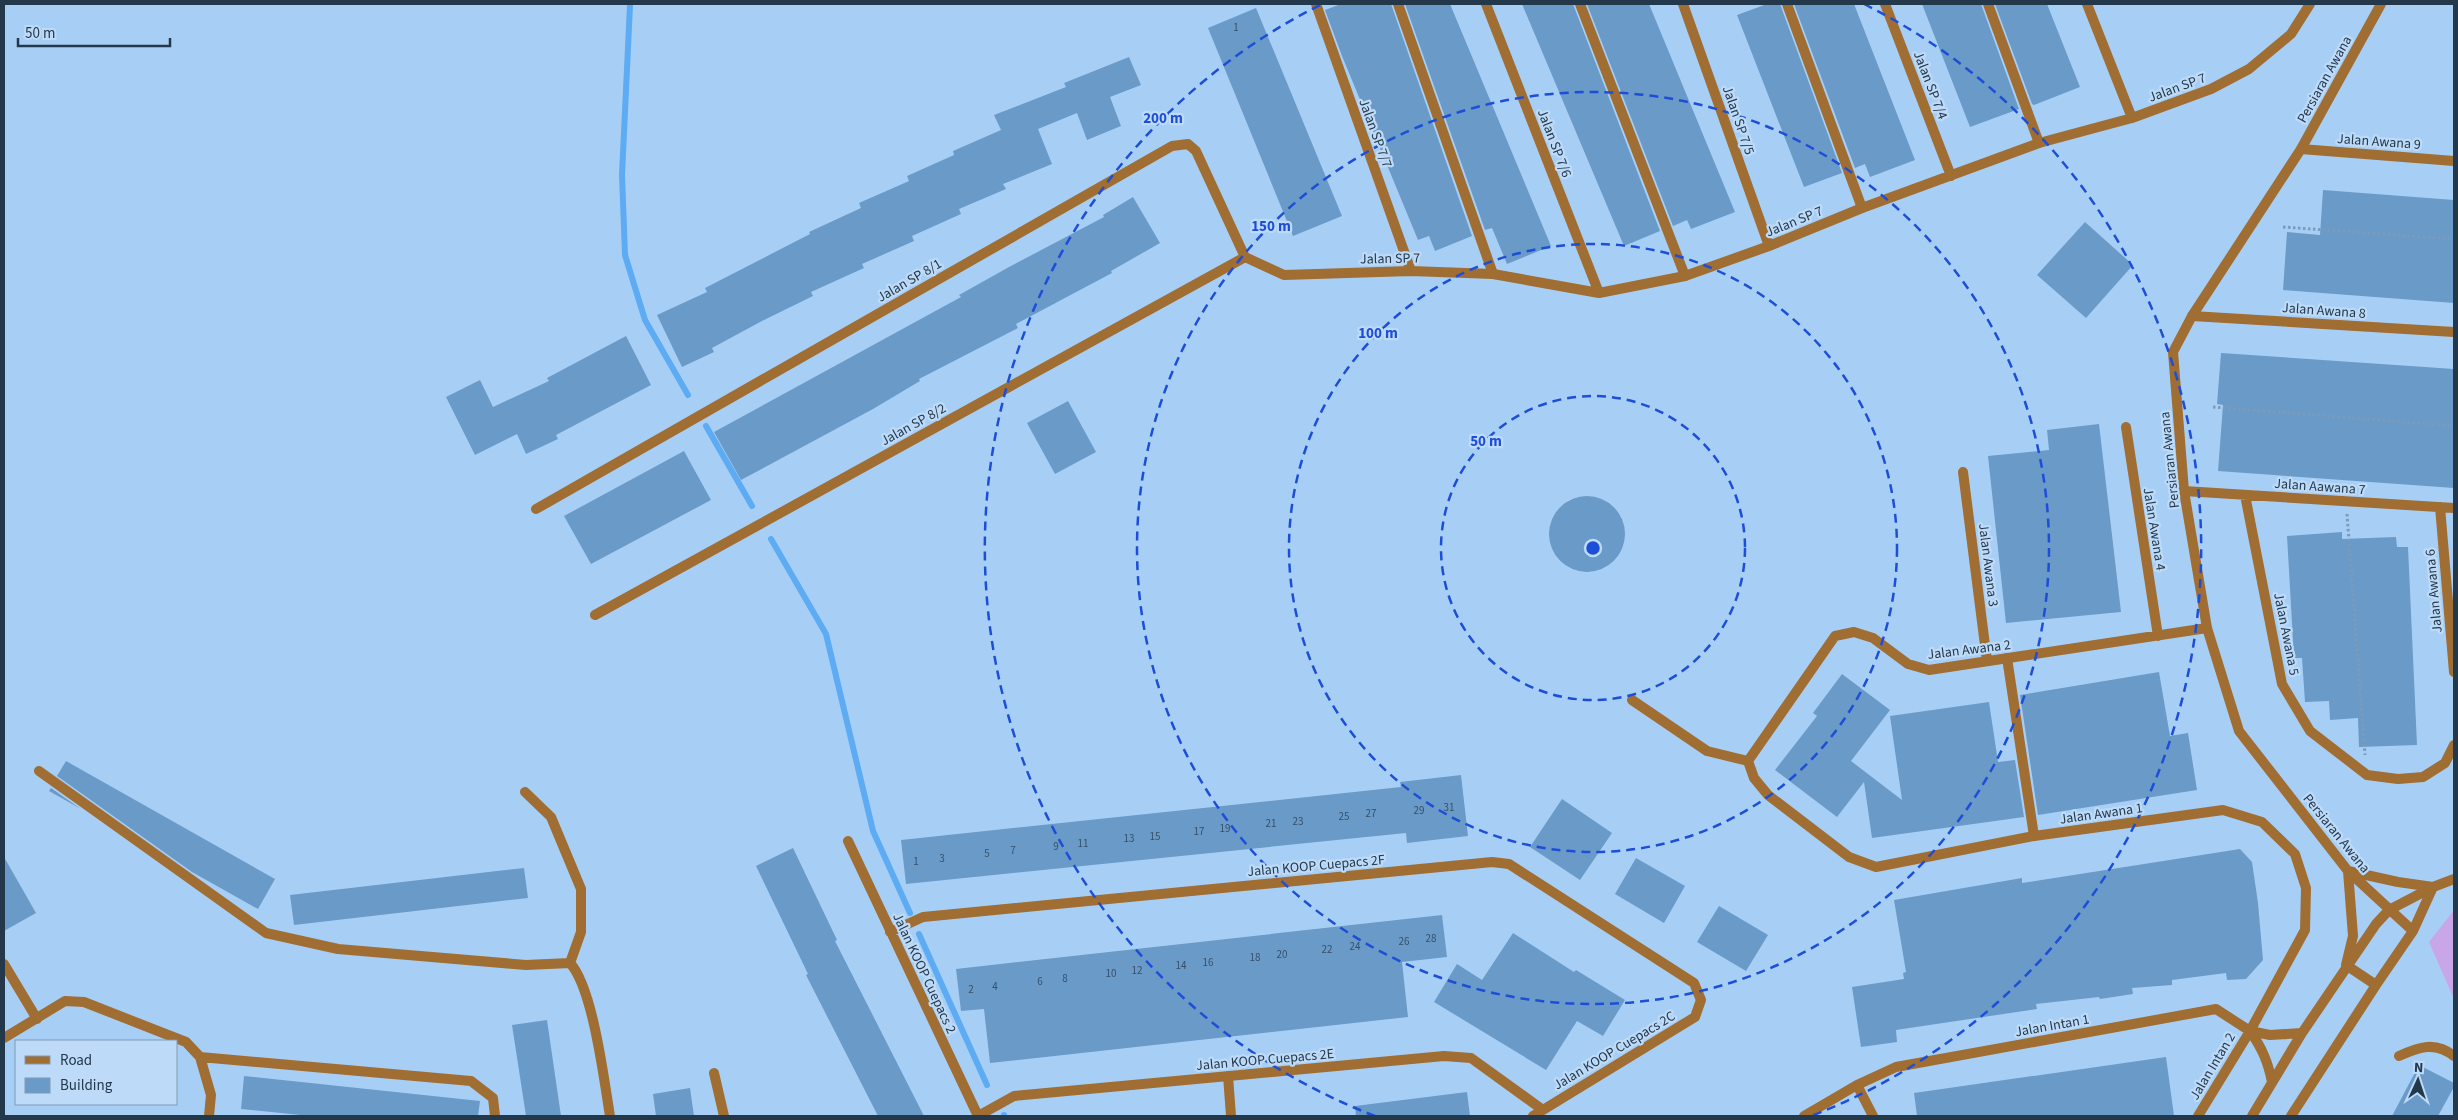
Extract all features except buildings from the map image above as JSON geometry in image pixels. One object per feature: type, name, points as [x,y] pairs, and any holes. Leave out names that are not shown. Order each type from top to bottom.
[{"type":"street","name":"Jalan SP 7/7","points":[[1316,4],[1410,271]]},
{"type":"street","points":[[1398,4],[1493,274]]},
{"type":"street","name":"Jalan SP 7/6","points":[[1486,4],[1599,293]]},
{"type":"street","points":[[1580,4],[1685,276]]},
{"type":"street","name":"Jalan SP 7/5","points":[[1683,4],[1769,246]]},
{"type":"street","points":[[1787,4],[1862,208]]},
{"type":"street","name":"Jalan SP 7/4","points":[[1885,4],[1951,176]]},
{"type":"street","points":[[1988,4],[2039,144]]},
{"type":"street","points":[[2087,4],[2132,118]]},
{"type":"street","name":"Jalan SP 7","points":[[1245,257],[1284,275],[1410,271],[1493,274],[1599,293],[1685,276],[1769,246],[1862,208],[2039,144],[2132,118],[2211,90],[2249,69],[2291,34],[2310,4]]},
{"type":"street","name":"Persiaran Awana","points":[[2381,4],[2301,150],[2192,316],[2173,352],[2184,491],[2207,628],[2239,731],[2348,871],[2413,931]]},
{"type":"street","name":"Jalan SP 8/1","points":[[536,509],[1172,146],[1188,144],[1196,152],[1245,257]]},
{"type":"street","name":"Jalan Awana 9","points":[[2301,150],[2454,161]]},
{"type":"street","name":"Jalan SP 8/2","points":[[595,615],[1245,257]]},
{"type":"street","name":"Jalan Awana 8","points":[[2192,316],[2454,332]]},
{"type":"street","name":"Jalan Awana 4","points":[[2126,427],[2158,636]]},
{"type":"street","name":"Jalan Awana 3","points":[[1963,472],[1987,661]]},
{"type":"street","name":"Jalan Aawana 7","points":[[2184,491],[2454,508]]},
{"type":"street","name":"Jalan Awana 5","points":[[2245,495],[2282,684],[2310,731],[2366,775]]},
{"type":"street","name":"Jalan Awana 6","points":[[2440,507],[2454,672]]},
{"type":"street","name":"Jalan Awana 2","points":[[1748,761],[1835,636],[1854,632],[1873,638],[1908,664],[1929,670],[2207,628]]},
{"type":"street","points":[[2007,658],[2034,836]]},
{"type":"street","points":[[1632,700],[1707,751],[1748,761]]},
{"type":"street","points":[[2366,775],[2398,779],[2423,777],[2445,763],[2454,746]]},
{"type":"street","name":"Jalan Awana 1","points":[[1748,761],[1754,778],[1768,795],[1849,857],[1876,868],[2034,836],[2223,810],[2262,822],[2295,854],[2306,888],[2305,930],[2250,1031]]},
{"type":"street","points":[[40,771],[266,932],[338,950],[526,965],[570,963],[579,972],[597,1040],[610,1116]]},
{"type":"street","points":[[525,792],[551,816],[581,890],[581,932],[570,963]]},
{"type":"street","name":"Jalan KOOP Cuepacs 2","points":[[848,841],[978,1116]]},
{"type":"street","name":"Jalan KOOP Cuepacs 2F","points":[[890,932],[923,917],[1492,862],[1509,864],[1694,983],[1701,1000]]},
{"type":"street","points":[[2346,965],[2353,936],[2348,871],[2398,882],[2433,887]]},
{"type":"street","points":[[2252,1116],[2346,965],[2389,910],[2433,887],[2454,879]]},
{"type":"street","points":[[2291,1116],[2413,931],[2433,887]]},
{"type":"street","points":[[4,964],[37,1019]]},
{"type":"street","points":[[2346,965],[2376,985]]},
{"type":"street","name":"Jalan KOOP Cuepacs 2C","points":[[1533,1116],[1695,1016],[1701,1000]]},
{"type":"street","points":[[4,1038],[65,1001],[84,1002],[186,1042],[200,1057],[211,1095],[209,1116]]},
{"type":"street","name":"Jalan Intan 1","points":[[1804,1116],[1857,1085],[1896,1068],[2216,1009],[2250,1031]]},
{"type":"street","points":[[2250,1031],[2270,1035],[2302,1033]]},
{"type":"street","points":[[2250,1031],[2262,1047],[2269,1064],[2272,1082]]},
{"type":"street","name":"Jalan Intan 2","points":[[2198,1116],[2250,1031]]},
{"type":"street","points":[[2399,1056],[2420,1046],[2445,1049],[2454,1056]]},
{"type":"street","name":"Jalan KOOP Cuepacs 2E","points":[[978,1116],[1014,1096],[1444,1056],[1471,1058],[1543,1110]]},
{"type":"street","points":[[200,1057],[471,1081],[493,1098],[494,1116]]},
{"type":"street","points":[[714,1074],[724,1116]]},
{"type":"street","points":[[1228,1076],[1231,1116]]},
{"type":"street","points":[[1857,1085],[1873,1116]]},
{"type":"path","points":[[2283,227],[2454,239]]},
{"type":"path","points":[[2213,407],[2454,426]]},
{"type":"path","points":[[2346,501],[2366,775]]},
{"type":"shaded area","points":[[2454,910],[2454,999],[2429,942]]},
{"type":"waterway","points":[[630,5],[622,175],[625,255],[645,320],[688,395]]},
{"type":"waterway","points":[[706,426],[752,506]]},
{"type":"waterway","points":[[771,539],[826,634],[873,831],[910,913]]},
{"type":"waterway","points":[[919,934],[987,1085]]}]
